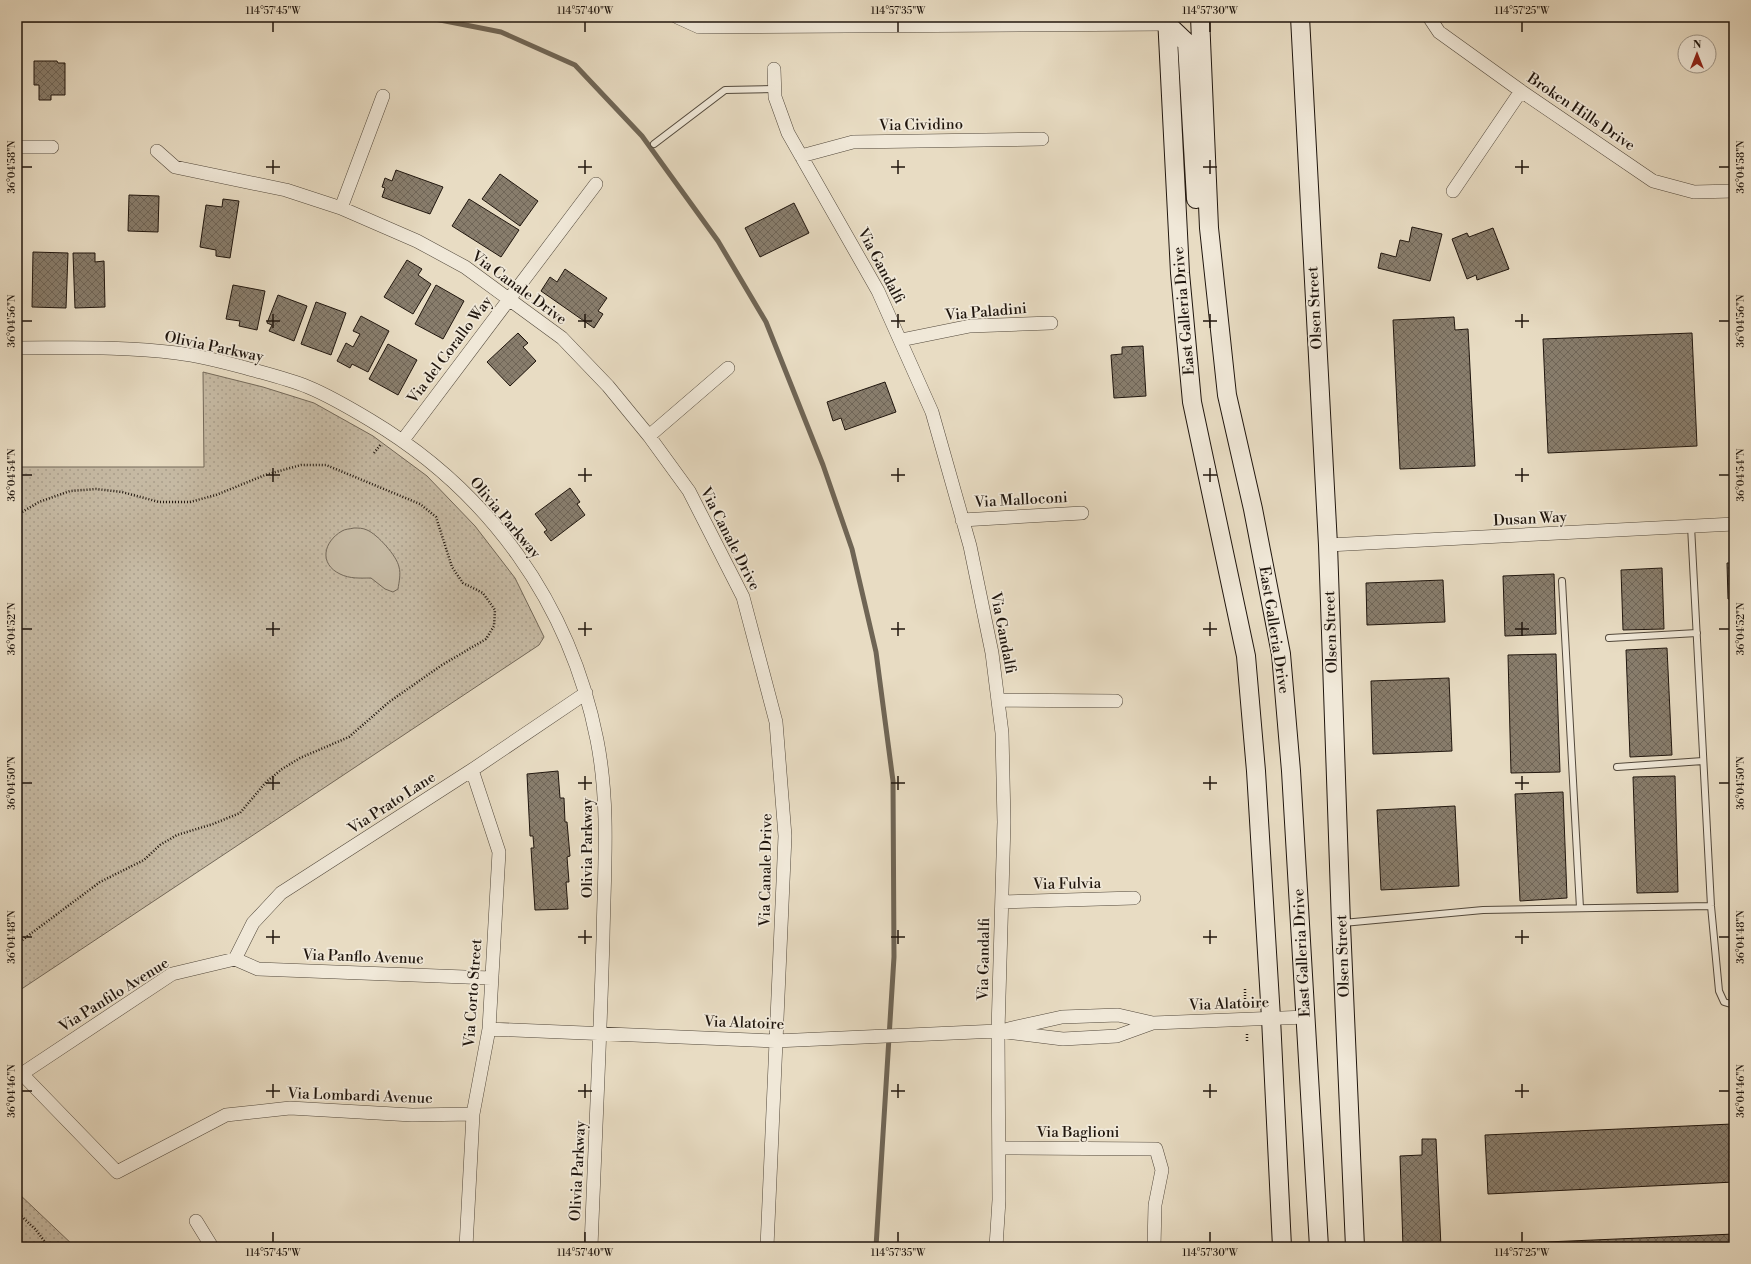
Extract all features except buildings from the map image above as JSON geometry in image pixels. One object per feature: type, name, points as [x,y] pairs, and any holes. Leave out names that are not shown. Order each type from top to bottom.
[{"type":"main road","name":"East Galleria Drive","points":[[1200,17],[1209,228],[1227,395],[1253,509],[1281,654],[1291,771],[1319,1247]]},
{"type":"main road","name":"Olsen Street","points":[[1300,17],[1328,545],[1341,924],[1356,1247]]},
{"type":"main road","name":"East Galleria Drive","points":[[1167,20],[1180,273],[1192,394],[1215,517],[1246,656],[1256,771],[1271,1018],[1282,1247]]},
{"type":"main road","points":[[1167,20],[1187,43],[1196,206],[1209,228]]},
{"type":"street","points":[[677,17],[698,28],[858,22],[1167,20]]},
{"type":"street","name":"Broken Hills Drive","points":[[1429,17],[1439,32],[1521,92],[1653,181],[1694,192],[1734,191]]},
{"type":"street","name":"Via Gandalfi","points":[[774,69],[775,97],[788,133],[878,291],[932,412],[970,546],[990,645],[999,700],[1002,733],[1003,800],[1002,902],[998,1031],[1000,1200],[996,1247]]},
{"type":"street","points":[[1452,191],[1521,92]]},
{"type":"street","points":[[341,208],[383,96]]},
{"type":"street","name":"Via Cividino","points":[[801,156],[853,142],[1042,139]]},
{"type":"street","points":[[17,147],[52,147]]},
{"type":"street","name":"Via Canale Drive","points":[[157,151],[175,167],[286,190],[341,208],[417,241],[465,267],[562,338],[608,386],[649,436],[689,491],[743,598],[776,722],[785,836],[767,1247]]},
{"type":"street","name":"Via del Corallo Way","points":[[403,440],[508,298],[596,184]]},
{"type":"street","name":"Via Paladini","points":[[901,340],[970,326],[1051,323]]},
{"type":"street","name":"Olivia Parkway","points":[[17,348],[132,349],[180,353],[218,361],[306,386],[336,399],[403,440],[454,481],[516,551],[539,585],[558,623],[586,692],[597,742],[605,804],[600,1034],[591,1247]]},
{"type":"street","points":[[649,436],[728,368]]},
{"type":"street","name":"Via Malloconi","points":[[962,520],[1082,513]]},
{"type":"street","name":"Dusan Way","points":[[1328,545],[1734,524]]},
{"type":"street","name":"Via Prato Lane","points":[[235,958],[253,922],[282,893],[472,770],[586,692]]},
{"type":"street","points":[[999,700],[1116,701]]},
{"type":"street","name":"Via Corto Street","points":[[466,1247],[473,1114],[489,1030],[499,852],[472,770]]},
{"type":"street","name":"Via Fulvia","points":[[1002,902],[1134,898]]},
{"type":"street","name":"Via Panflo Avenue","points":[[235,958],[258,968],[491,978]]},
{"type":"street","name":"Via Panfilo Avenue","points":[[20,1075],[172,974],[235,958]]},
{"type":"street","name":"Via Alatoire","points":[[998,1031],[1062,1017],[1118,1014],[1153,1023],[1306,1017]]},
{"type":"street","name":"Via Alatoire","points":[[489,1030],[775,1041],[998,1031],[1070,1038],[1117,1036],[1153,1023]]},
{"type":"street","name":"Via Lombardi Avenue","points":[[20,1075],[117,1172],[226,1115],[290,1108],[412,1115],[473,1114]]},
{"type":"street","name":"Via Baglioni","points":[[999,1148],[1156,1150],[1162,1170],[1155,1205],[1154,1247]]},
{"type":"street","points":[[196,1221],[212,1247]]},
{"type":"lane","points":[[654,144],[725,90],[775,89]]},
{"type":"lane","points":[[1691,526],[1711,906],[1719,991],[1724,1002],[1734,1005]]},
{"type":"lane","points":[[1562,581],[1580,908]]},
{"type":"lane","points":[[1609,638],[1697,633]]},
{"type":"lane","points":[[1617,767],[1703,761]]},
{"type":"lane","points":[[1341,924],[1483,910],[1711,906]]},
{"type":"path","points":[[17,514],[39,502],[70,491],[96,489],[122,492],[159,502],[190,502],[216,495],[265,475],[301,465],[326,465],[420,504],[436,517],[452,567],[463,583],[484,593],[494,610],[494,626],[486,639],[442,664],[389,702],[349,737],[300,758],[282,769],[266,782],[240,813],[213,824],[177,835],[160,846],[144,860],[100,882],[17,944]]},
{"type":"path","points":[[17,1212],[35,1229],[50,1247]]},
{"type":"shaded area","points":[[203,372],[263,387],[314,403],[373,436],[427,476],[475,526],[515,578],[544,637],[539,645],[17,992],[17,467],[204,467]]},
{"type":"shaded area","points":[[354,528],[364,529],[371,532],[395,557],[400,570],[398,589],[393,592],[385,589],[371,578],[344,576],[333,570],[329,565],[326,559],[326,553],[327,547],[331,541],[342,531]]},
{"type":"shaded area","points":[[17,1192],[75,1247],[17,1247]]},
{"type":"waterway","points":[[17,20],[435,19],[501,32],[575,65],[642,136],[718,241],[766,322],[823,465],[852,549],[876,652],[893,781],[894,957],[876,1247]]}]
